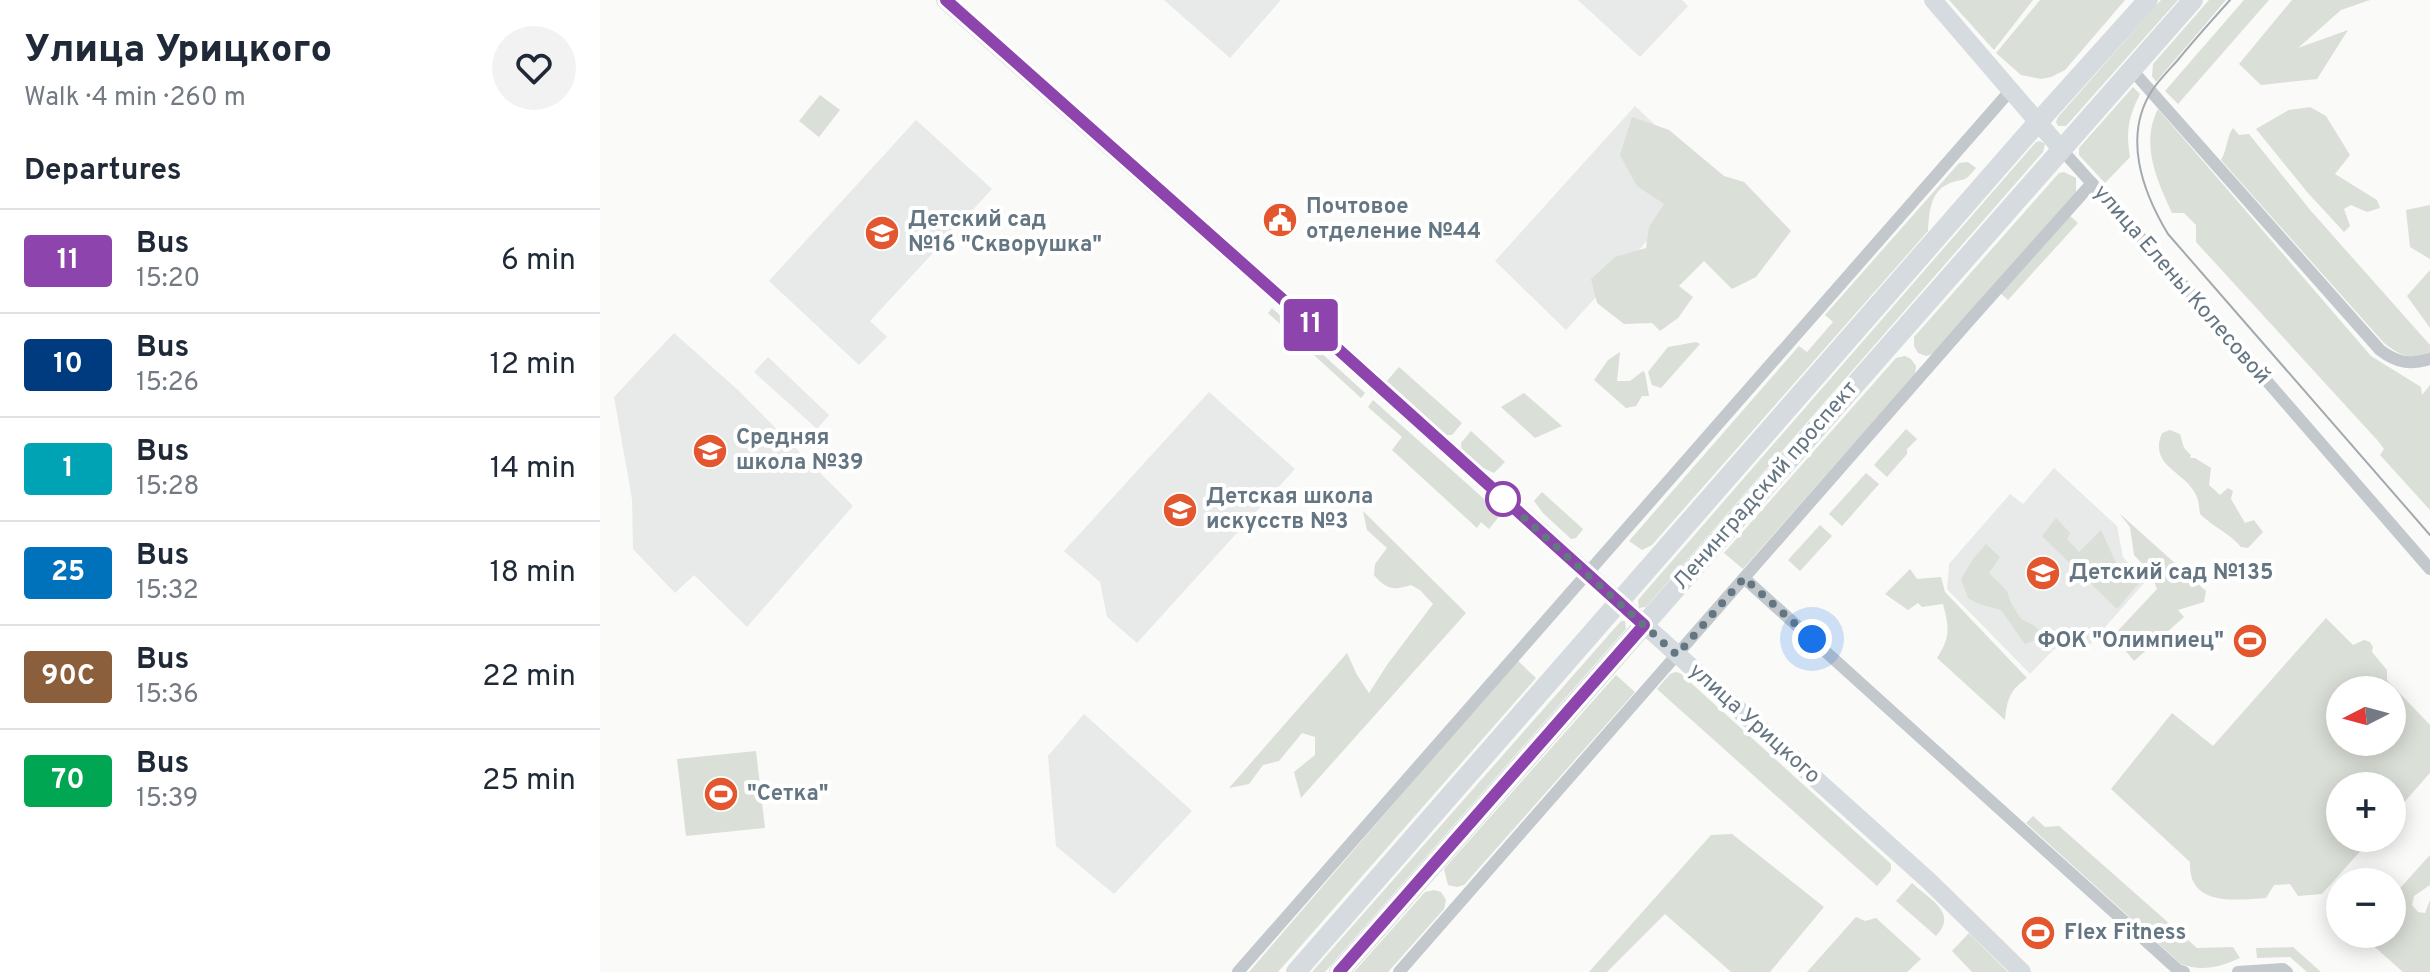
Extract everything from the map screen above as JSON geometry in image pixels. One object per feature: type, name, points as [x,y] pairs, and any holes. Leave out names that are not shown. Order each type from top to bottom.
[{"type":"main road","name":"Ленинградский проспект","points":[[1296,972],[2148,0]]},
{"type":"main road","name":"Ленинградский проспект","points":[[1339,972],[2193,0]]},
{"type":"street","name":"улица Урицкого","points":[[945,0],[1929,881],[2022,972]]},
{"type":"street","name":"улица Елены Колесовой","points":[[1933,0],[2430,569]]},
{"type":"street","points":[[2132,70],[2380,350],[2400,362],[2417,363],[2430,359]]},
{"type":"street","points":[[1238,972],[2010,91]]},
{"type":"street","points":[[1399,972],[2092,183]]},
{"type":"street","points":[[1744,578],[2178,970],[2184,972]]},
{"type":"street","points":[[2238,972],[2283,969],[2287,972]]},
{"type":"shaded area","points":[[1164,0],[1281,0],[1230,58]]},
{"type":"shaded area","points":[[1578,0],[1682,0],[1688,6],[1640,57]]},
{"type":"shaded area","points":[[1949,0],[2033,0],[1994,50]]},
{"type":"shaded area","points":[[2040,0],[2125,0],[2065,70],[2041,79],[2021,75],[1996,53]]},
{"type":"shaded area","points":[[2161,0],[2178,0],[2066,126],[2058,126],[2058,117]]},
{"type":"shaded area","points":[[2209,0],[2226,0],[2156,82],[2152,76],[2153,64]]},
{"type":"shaded area","points":[[2244,0],[2269,0],[2178,104],[2165,91]]},
{"type":"shaded area","points":[[2292,0],[2370,0],[2341,10],[2298,48],[2348,30],[2317,79],[2261,85],[2239,64]]},
{"type":"shaded area","points":[[2133,87],[2140,94],[2129,125],[2130,157],[2105,183],[2079,155],[2079,148]]},
{"type":"shaded area","points":[[820,95],[840,110],[819,137],[799,121]]},
{"type":"shaded area","points":[[1635,106],[1708,174],[1566,330],[1495,261]]},
{"type":"shaded area","points":[[2310,107],[2326,116],[2350,155],[2335,174],[2377,200],[2380,208],[2367,212],[2351,205],[2344,209],[2350,226],[2344,232],[2256,129],[2289,110]]},
{"type":"shaded area","points":[[2158,109],[2371,356],[2421,387],[2422,395],[2430,385],[2430,510],[2380,455],[2384,449],[2378,441],[2196,242],[2196,225],[2184,213],[2172,213],[2156,175],[2151,149],[2150,136]]},
{"type":"shaded area","points":[[1632,117],[1669,130],[1724,176],[1744,182],[1791,231],[1756,277],[1732,289],[1704,261],[1679,286],[1693,297],[1678,318],[1660,331],[1652,323],[1624,324],[1597,303],[1591,279],[1615,257],[1646,248],[1649,227],[1664,204],[1637,186],[1620,155]]},
{"type":"shaded area","name":"Детский сад №16 \"Скворушка\"","points":[[916,120],[992,189],[870,321],[887,337],[859,365],[769,281]]},
{"type":"shaded area","points":[[2233,128],[2239,135],[2249,134],[2311,211],[2430,345],[2430,355],[2405,355],[2384,343],[2221,160]]},
{"type":"shaded area","points":[[2040,141],[2045,144],[2043,152],[1646,607],[1639,608],[1638,600]]},
{"type":"shaded area","points":[[1968,162],[1976,168],[1972,173],[1937,192],[1930,211],[1928,231],[1652,545],[1642,550],[1629,541],[1799,346],[1807,352],[1833,322],[1825,315],[1959,163]]},
{"type":"shaded area","points":[[2059,173],[2076,178],[2076,193],[1933,354],[1926,356],[1918,353],[1914,337]]},
{"type":"shaded area","points":[[2430,205],[2430,259],[2410,247],[2406,210]]},
{"type":"shaded area","points":[[2069,215],[2078,223],[2008,300],[1999,292]]},
{"type":"shaded area","points":[[2430,270],[2430,328],[2407,296]]},
{"type":"shaded area","points":[[1272,308],[1365,393],[1361,398],[1268,313]]},
{"type":"shaded area","name":"Средняя школа №39","points":[[674,333],[738,390],[853,506],[747,627],[694,575],[675,593],[633,549],[632,499],[614,397]]},
{"type":"shaded area","points":[[1700,344],[1661,388],[1652,385],[1648,372],[1668,347]]},
{"type":"shaded area","points":[[1620,352],[1617,381],[1630,381],[1643,371],[1649,396],[1642,396],[1636,406],[1626,408],[1594,380],[1608,360]]},
{"type":"shaded area","points":[[1905,356],[1916,366],[1915,374],[1743,569],[1724,553],[1896,358]]},
{"type":"shaded area","points":[[768,357],[829,415],[817,429],[754,372]]},
{"type":"shaded area","points":[[1399,367],[1462,423],[1452,435],[1445,435],[1386,382]]},
{"type":"shaded area","name":"Детская школа искусств №3","points":[[1209,392],[1295,469],[1137,643],[1107,617],[1100,582],[1064,551]]},
{"type":"shaded area","points":[[1524,393],[1562,426],[1535,438],[1501,407]]},
{"type":"shaded area","points":[[1373,400],[1501,514],[1489,529],[1481,522],[1477,528],[1392,450],[1402,437],[1368,407]]},
{"type":"shaded area","points":[[1906,429],[1917,439],[1887,477],[1874,465]]},
{"type":"shaded area","points":[[2170,430],[2180,434],[2190,458],[2211,468],[2209,485],[2220,495],[2228,488],[2233,491],[2231,499],[2245,523],[2254,520],[2263,532],[2248,548],[2241,547],[2200,514],[2197,497],[2191,487],[2164,461],[2159,444],[2162,433]]},
{"type":"shaded area","points":[[1471,431],[1505,462],[1494,473],[1479,466],[1462,451],[1461,443]]},
{"type":"shaded area","name":"Детский сад №135","points":[[2054,468],[2117,526],[2123,557],[2145,582],[2084,651],[2072,640],[2053,650],[2030,674],[1947,589],[1949,564],[2010,494],[2023,504]]},
{"type":"shaded area","points":[[1866,473],[1879,484],[1842,526],[1829,514]]},
{"type":"shaded area","points":[[1542,492],[1583,529],[1576,538],[1571,539],[1534,501]]},
{"type":"shaded area","points":[[1363,511],[1466,613],[1301,798],[1294,772],[1315,755],[1315,737],[1302,733],[1279,761],[1263,765],[1249,784],[1229,788],[1347,653],[1369,693],[1433,604],[1411,585],[1391,588],[1374,575],[1375,564],[1387,548],[1367,530]]},
{"type":"shaded area","points":[[2119,513],[2206,591],[2204,602],[2178,610],[2184,617],[2134,661],[2113,636],[2157,589],[2151,573],[2134,555],[2130,527]]},
{"type":"shaded area","points":[[2056,518],[2070,533],[2067,539],[2079,552],[2101,530],[2115,561],[2138,584],[2117,609],[2042,536]]},
{"type":"shaded area","points":[[1820,525],[1832,536],[1800,571],[1788,560]]},
{"type":"shaded area","points":[[1986,544],[2000,557],[1989,573],[2007,591],[2021,619],[2046,636],[2025,644],[2001,610],[1968,598],[1961,579]]},
{"type":"shaded area","points":[[1910,569],[1917,579],[1941,577],[1945,592],[2027,678],[2010,696],[2005,720],[1937,658],[1948,632],[1943,604],[1922,607],[1918,603],[1908,610],[1885,594]]},
{"type":"shaded area","points":[[2326,618],[2353,645],[2364,640],[2370,642],[2372,652],[2387,670],[2387,676],[2326,676],[2326,756],[2406,756],[2406,700],[2430,725],[2430,773],[2406,800],[2406,772],[2326,772],[2326,852],[2360,852],[2345,868],[2326,868],[2326,890],[2322,894],[2298,896],[2290,884],[2274,885],[2266,898],[2216,898],[2197,887],[2191,877],[2190,862],[2111,789],[2172,713],[2213,746]]},
{"type":"shaded area","points":[[1621,621],[1625,621],[1626,629],[1325,972],[1312,972]]},
{"type":"shaded area","points":[[1517,660],[1536,678],[1278,972],[1249,972]]},
{"type":"shaded area","points":[[1675,672],[1680,673],[1891,864],[1891,870],[1877,886],[1657,689]]},
{"type":"shaded area","points":[[1616,675],[1635,692],[1464,885],[1448,885],[1444,869]]},
{"type":"shaded area","points":[[1084,714],[1192,811],[1114,894],[1056,846],[1048,756]]},
{"type":"shaded area","name":"\"Сетка\"","points":[[756,751],[765,828],[686,836],[677,759]]},
{"type":"shaded area","points":[[2033,816],[2045,827],[2059,826],[2197,948],[2233,947],[2240,958],[2211,967],[2196,968],[2181,964],[2026,823]]},
{"type":"shaded area","points":[[1732,834],[1824,907],[1770,972],[1731,972],[1665,914],[1607,972],[1589,972],[1711,835]]},
{"type":"shaded area","points":[[2430,855],[2430,885],[2414,896],[2412,905],[2418,912],[2425,913],[2430,900],[2430,972],[2403,972],[2376,948],[2406,948],[2406,882]]},
{"type":"shaded area","points":[[1912,883],[1943,913],[1942,928],[1936,936],[1896,901]]},
{"type":"shaded area","points":[[1425,892],[1441,892],[1446,900],[1444,909],[1388,972],[1354,972]]},
{"type":"shaded area","points":[[1856,917],[1865,921],[1876,918],[1921,959],[1907,972],[1807,972]]},
{"type":"shaded area","points":[[1969,933],[2008,972],[1972,972],[1952,951]]},
{"type":"shaded area","points":[[2293,947],[2321,972],[2307,972],[2290,957],[2257,958],[2256,948]]},
{"type":"tram line","points":[[2230,0],[2153,89],[2144,107],[2137,144],[2150,200],[2168,234],[2430,535]]},
{"type":"bus line","name":"11","points":[[946,0],[1644,625],[1339,972]]},
{"type":"place","name":"Почтовое отделение №44","points":[[1280,220]]},
{"type":"place","name":"Детский сад №16 \"Скворушка\"","points":[[882,233]]},
{"type":"place","name":"Средняя школа №39","points":[[710,451]]},
{"type":"place","name":"Детская школа искусств №3","points":[[1180,510]]},
{"type":"place","name":"Детский сад №135","points":[[2043,573]]},
{"type":"place","name":"ФОК \"Олимпиец\"","points":[[2250,641]]},
{"type":"place","name":"\"Сетка\"","points":[[721,794]]},
{"type":"place","name":"Flex Fitness","points":[[2038,933]]},
{"type":"route","points":[[1503,499],[1677,655],[1744,578],[1812,639]]}]
